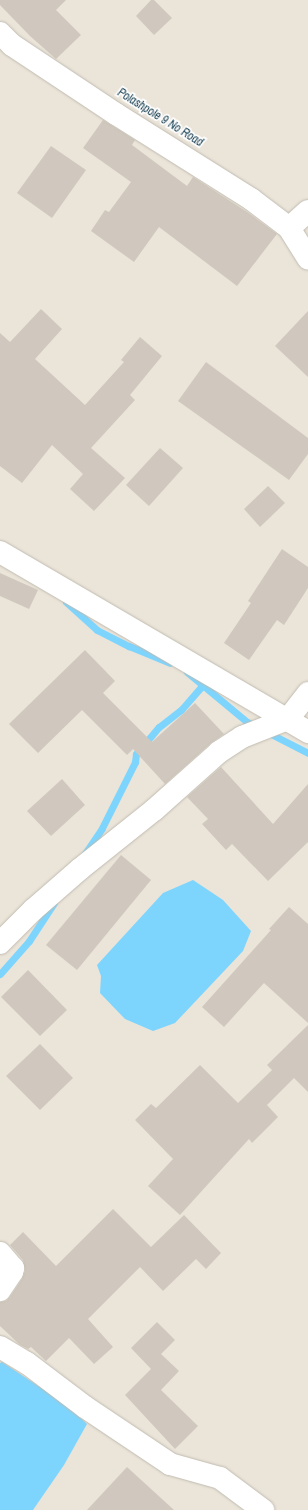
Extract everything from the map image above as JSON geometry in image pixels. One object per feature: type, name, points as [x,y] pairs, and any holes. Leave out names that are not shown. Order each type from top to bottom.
[{"type":"main road","points":[[0,33],[19,49],[116,114],[251,199],[289,228],[308,258]]},
{"type":"main road","points":[[289,228],[308,211]]},
{"type":"main road","points":[[0,552],[308,732]]},
{"type":"main road","points":[[0,943],[32,910],[80,869],[154,810],[219,752],[242,737],[288,719],[308,694]]},
{"type":"main road","points":[[0,1253],[12,1268],[12,1272],[0,1290]]},
{"type":"main road","points":[[0,1347],[27,1363],[85,1407],[170,1464],[220,1478],[263,1510]]},
{"type":"water","points":[[193,880],[223,900],[251,931],[243,951],[175,1023],[153,1031],[125,1019],[100,993],[101,976],[97,965],[163,893]]},
{"type":"water","points":[[2,1362],[67,1405],[87,1424],[64,1465],[33,1510],[0,1510],[0,1363]]},
{"type":"building","points":[[0,0],[66,0],[56,10],[81,35],[56,59],[30,36],[0,5]]},
{"type":"building","points":[[151,0],[154,0],[172,18],[154,35],[136,16]]},
{"type":"building","points":[[103,120],[135,140],[132,145],[187,186],[193,177],[247,212],[277,234],[237,286],[159,227],[134,262],[91,231],[105,210],[109,212],[131,182],[83,148]]},
{"type":"building","points":[[51,146],[86,170],[52,218],[17,193]]},
{"type":"building","points":[[41,309],[62,329],[35,359],[85,405],[124,362],[121,360],[140,337],[162,356],[130,395],[135,400],[91,448],[125,478],[94,511],[70,489],[83,474],[52,445],[22,483],[0,466],[0,333],[10,342]]},
{"type":"building","points":[[308,311],[308,377],[275,346]]},
{"type":"building","points":[[206,362],[308,438],[308,454],[289,480],[178,401]]},
{"type":"building","points":[[160,448],[183,468],[149,506],[126,485]]},
{"type":"building","points":[[268,486],[285,503],[260,527],[244,509]]},
{"type":"building","points":[[282,549],[308,567],[308,588],[284,625],[277,620],[249,660],[224,643],[251,603],[248,601]]},
{"type":"building","points":[[0,573],[38,590],[29,609],[0,596]]},
{"type":"building","points":[[85,650],[115,681],[103,693],[152,742],[195,703],[224,734],[211,743],[165,784],[133,749],[127,755],[82,710],[38,753],[9,724]]},
{"type":"building","points":[[221,767],[273,824],[308,784],[308,842],[268,881],[232,844],[226,850],[202,824],[208,819],[187,797]]},
{"type":"building","points":[[62,779],[85,805],[51,836],[27,811]]},
{"type":"building","points":[[121,855],[151,880],[77,970],[46,945]]},
{"type":"building","points":[[289,907],[308,924],[308,1023],[264,983],[224,1027],[202,1007],[271,930],[269,929]]},
{"type":"building","points":[[28,970],[67,1010],[40,1036],[1,997]]},
{"type":"building","points":[[308,1025],[308,1092],[294,1078],[267,1105],[278,1117],[252,1143],[249,1139],[180,1215],[148,1186],[173,1159],[135,1120],[151,1104],[156,1108],[200,1065],[238,1103],[272,1070],[267,1065]]},
{"type":"building","points":[[40,1044],[73,1078],[40,1110],[6,1076]]},
{"type":"building","points":[[113,1209],[151,1247],[184,1215],[221,1253],[206,1269],[196,1259],[163,1291],[140,1267],[88,1319],[113,1347],[94,1364],[69,1338],[46,1361],[31,1347],[28,1349],[19,1344],[0,1326],[0,1302],[6,1301],[10,1297],[22,1279],[25,1271],[23,1260],[10,1245],[23,1232],[56,1266]]},
{"type":"building","points":[[157,1322],[175,1340],[161,1354],[179,1371],[161,1390],[198,1426],[175,1449],[125,1395],[151,1369],[131,1348]]},
{"type":"building","points":[[127,1467],[174,1510],[87,1510]]},
{"type":"waterway","points":[[66,602],[97,630],[129,646],[170,663]]},
{"type":"waterway","points":[[187,672],[247,722],[256,726]]},
{"type":"waterway","points":[[84,855],[102,828],[135,762],[136,754],[159,727],[181,710],[203,685]]},
{"type":"waterway","points":[[267,732],[308,753]]},
{"type":"waterway","points":[[0,974],[29,941],[54,903]]},
{"type":"water label","name":"Polashpole 9 No Road","points":[[160,118]]}]
